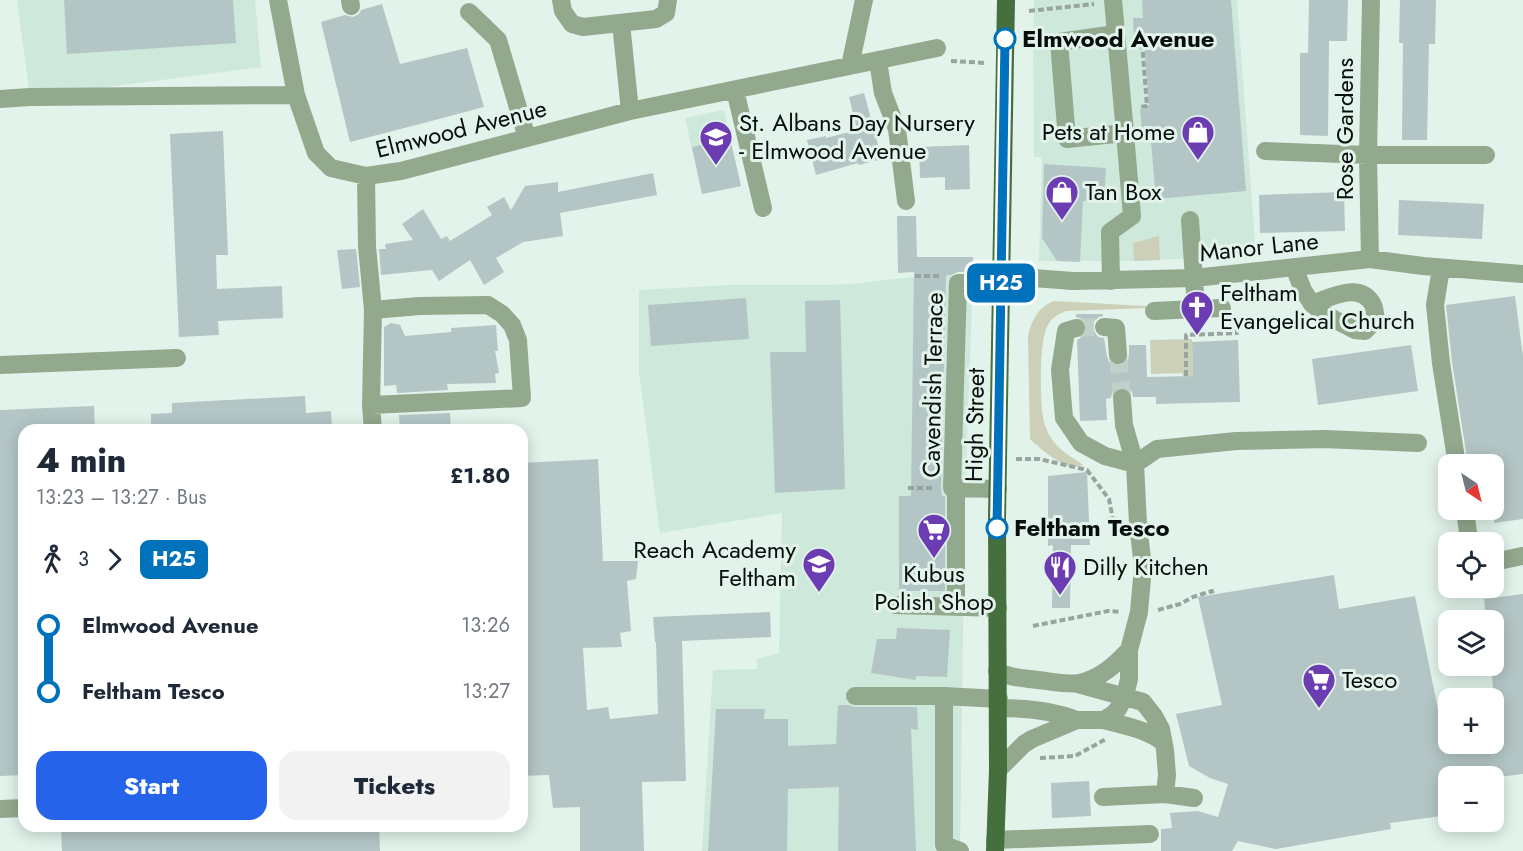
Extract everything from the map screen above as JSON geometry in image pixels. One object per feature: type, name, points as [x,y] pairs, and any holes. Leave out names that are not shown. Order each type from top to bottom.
[{"type":"main road","name":"High Street","points":[[995,845],[999,770],[998,460],[1006,0]]},
{"type":"street","name":"Elmwood Avenue","points":[[278,0],[296,95],[316,153],[331,168],[366,176],[401,171],[630,111],[937,48]]},
{"type":"street","points":[[561,0],[563,11],[572,24],[583,27],[656,19],[666,13],[668,0]]},
{"type":"street","points":[[850,66],[864,0]]},
{"type":"street","points":[[1111,281],[1110,232],[1132,216],[1113,0]]},
{"type":"street","name":"Rose Gardens","points":[[1370,259],[1368,155],[1371,0]]},
{"type":"street","points":[[469,12],[498,40],[528,138]]},
{"type":"street","points":[[621,23],[630,111]]},
{"type":"street","points":[[1115,27],[1059,42],[1067,139],[1125,133]]},
{"type":"street","points":[[878,61],[883,93],[897,129],[906,201]]},
{"type":"street","points":[[735,90],[763,208]]},
{"type":"street","points":[[0,99],[296,95]]},
{"type":"street","points":[[1265,152],[1486,155]]},
{"type":"street","points":[[366,176],[367,246],[373,310],[371,405],[373,424]]},
{"type":"street","points":[[1190,220],[1196,309]]},
{"type":"street","name":"Manor Lane","points":[[1001,277],[1073,281],[1194,278],[1370,259],[1442,268],[1522,274]]},
{"type":"street","points":[[1294,267],[1312,304]]},
{"type":"street","points":[[1442,268],[1435,305],[1455,454]]},
{"type":"street","name":"Cavendish Terrace","points":[[998,489],[954,488],[958,283],[976,283],[1001,277]]},
{"type":"street","points":[[371,405],[522,398],[518,340],[512,326],[502,314],[488,305],[419,306],[373,310]]},
{"type":"street","points":[[1154,311],[1222,308]]},
{"type":"street","points":[[1104,327],[1116,328],[1118,355]]},
{"type":"street","points":[[1076,328],[1066,331],[1060,370],[1064,418],[1081,443],[1105,456],[1135,464],[1157,449],[1236,441],[1324,440],[1418,443]]},
{"type":"street","points":[[0,365],[177,358]]},
{"type":"street","points":[[1104,720],[1112,716],[1125,696],[1129,679],[1129,650],[1139,612],[1143,567],[1135,464],[1124,425],[1122,398]]},
{"type":"street","points":[[954,488],[956,607]]},
{"type":"street","points":[[1504,560],[1522,556]]},
{"type":"street","points":[[895,605],[998,608]]},
{"type":"street","points":[[1078,684],[1106,672],[1129,650]]},
{"type":"street","points":[[997,670],[1005,675],[1018,678],[1078,684],[1143,702],[1161,729],[1167,775],[1165,794]]},
{"type":"street","points":[[855,696],[944,696],[1032,708],[1066,715],[1077,720]]},
{"type":"street","points":[[944,696],[944,845],[960,851]]},
{"type":"street","points":[[999,770],[1032,738],[1077,720],[1104,720],[1155,735],[1163,742]]},
{"type":"street","points":[[1103,797],[1165,794],[1194,798]]},
{"type":"street","points":[[0,809],[18,808]]},
{"type":"street","points":[[995,845],[1150,834]]},
{"type":"path","points":[[1029,11],[1094,4],[1115,27]]},
{"type":"path","points":[[937,48],[950,61],[1004,64]]},
{"type":"path","points":[[915,276],[946,276]]},
{"type":"path","points":[[1186,376],[1186,335],[1237,333],[1236,307],[1222,308]]},
{"type":"path","points":[[998,460],[1039,459],[1087,470],[1109,499],[1115,530],[1138,524]]},
{"type":"path","points":[[908,488],[954,488]]},
{"type":"path","points":[[1158,600],[1159,610]]},
{"type":"path","points":[[1033,626],[1108,611],[1139,612]]},
{"type":"shaded area","points":[[17,0],[255,0],[261,67],[30,97]]},
{"type":"shaded area","points":[[1034,0],[1237,0],[1256,255],[1134,261],[1039,261],[1042,157],[1034,157]]},
{"type":"shaded area","name":"St. Albans Day Nursery - Elmwood Avenue","points":[[724,110],[741,186],[702,194],[685,118]]},
{"type":"shaded area","points":[[1159,236],[1160,260],[1134,261],[1133,243]]},
{"type":"shaded area","name":"Reach Academy Feltham","points":[[929,275],[973,275],[965,496],[960,851],[702,851],[713,670],[757,669],[757,659],[779,653],[782,513],[660,533],[639,372],[639,290],[730,285],[852,284]]},
{"type":"shaded area","points":[[1054,301],[1146,306],[1148,308],[1066,311],[1054,318],[1048,325],[1043,343],[1041,370],[1044,420],[1057,446],[1083,465],[1075,467],[1056,460],[1030,439],[1028,337],[1036,315]]},
{"type":"shaded area","points":[[1192,339],[1193,376],[1183,376],[1182,373],[1151,374],[1150,340]]},
{"type":"building","points":[[64,0],[233,0],[236,43],[67,54]]},
{"type":"building","points":[[1142,0],[1231,0],[1246,191],[1156,199],[1150,131],[1142,131],[1140,109],[1149,108],[1144,40],[1134,41],[1133,18],[1143,18]]},
{"type":"building","points":[[1309,0],[1348,0],[1347,41],[1329,41],[1328,136],[1300,135],[1300,53],[1308,53]]},
{"type":"building","points":[[1400,0],[1436,0],[1435,44],[1429,44],[1427,140],[1402,140],[1403,43],[1399,43]]},
{"type":"building","points":[[382,4],[400,64],[467,48],[484,107],[350,142],[321,22],[345,15],[353,17],[361,10]]},
{"type":"building","points":[[864,93],[882,159],[816,175],[807,140],[857,130],[849,97]]},
{"type":"building","points":[[223,131],[228,255],[216,255],[217,289],[282,286],[283,318],[218,321],[219,335],[179,337],[170,134]]},
{"type":"building","name":"St. Albans Day Nursery - Elmwood Avenue","points":[[730,138],[741,186],[702,194],[692,147]]},
{"type":"building","points":[[969,145],[970,189],[945,190],[945,177],[920,178],[919,147]]},
{"type":"building","points":[[1044,164],[1106,168],[1104,200],[1083,201],[1080,262],[1057,261],[1042,238]]},
{"type":"building","points":[[653,173],[657,195],[560,213],[563,236],[523,242],[496,258],[504,272],[484,285],[470,260],[439,281],[432,270],[381,275],[379,249],[386,249],[385,244],[413,240],[402,224],[423,209],[441,239],[447,236],[450,241],[492,215],[487,207],[504,197],[511,210],[525,186],[558,182],[558,192]]},
{"type":"building","points":[[1344,192],[1345,231],[1260,233],[1259,195]]},
{"type":"building","points":[[1399,200],[1484,204],[1482,239],[1398,235]]},
{"type":"building","points":[[897,216],[916,216],[917,257],[973,257],[973,272],[946,275],[941,488],[942,496],[945,496],[945,591],[899,591],[899,496],[911,496],[914,272],[898,273]]},
{"type":"building","points":[[356,249],[360,287],[342,289],[337,250]]},
{"type":"building","points":[[1515,296],[1523,356],[1523,519],[1494,523],[1494,520],[1504,520],[1504,454],[1466,454],[1446,305]]},
{"type":"building","points":[[746,298],[749,339],[651,346],[648,305]]},
{"type":"building","points":[[840,300],[845,489],[775,493],[770,352],[806,352],[805,301]]},
{"type":"building","points":[[1076,314],[1103,314],[1094,321],[1093,327],[1098,337],[1104,338],[1109,362],[1114,365],[1125,364],[1128,360],[1129,345],[1146,345],[1147,377],[1193,376],[1192,342],[1238,340],[1240,402],[1156,404],[1156,397],[1133,397],[1132,392],[1121,387],[1115,389],[1111,398],[1106,399],[1107,420],[1080,421],[1077,340],[1085,335],[1087,325],[1083,319],[1076,317]]},
{"type":"building","points":[[391,323],[400,325],[405,336],[451,332],[451,328],[496,325],[498,351],[495,351],[499,373],[495,374],[496,383],[447,384],[448,390],[397,393],[396,385],[384,386],[384,327]]},
{"type":"building","points":[[1411,345],[1418,391],[1318,405],[1312,359]]},
{"type":"building","points":[[305,396],[306,413],[331,411],[332,424],[151,424],[151,414],[172,413],[172,403]]},
{"type":"building","points":[[94,406],[95,424],[18,424],[18,775],[0,776],[0,410]]},
{"type":"building","points":[[450,413],[451,424],[400,424],[399,415]]},
{"type":"building","points":[[598,459],[603,561],[638,561],[636,579],[627,581],[631,631],[620,633],[622,647],[583,648],[587,710],[608,707],[610,719],[658,714],[653,617],[770,612],[771,637],[682,641],[686,781],[642,782],[644,851],[580,851],[580,807],[553,808],[549,775],[528,776],[528,463]]},
{"type":"building","points":[[1087,472],[1090,545],[1071,545],[1070,608],[1052,608],[1053,545],[1048,546],[1048,476]]},
{"type":"building","name":"Tesco","points":[[1334,575],[1339,609],[1415,596],[1438,709],[1438,754],[1504,754],[1504,688],[1493,688],[1492,676],[1504,676],[1504,610],[1485,610],[1484,599],[1523,594],[1523,774],[1504,776],[1504,766],[1438,766],[1438,816],[1390,823],[1391,829],[1276,849],[1238,841],[1232,851],[1161,851],[1161,829],[1172,828],[1170,813],[1198,811],[1218,817],[1228,784],[1210,778],[1189,766],[1176,714],[1222,705],[1198,597]]},
{"type":"building","points":[[897,628],[950,630],[947,677],[916,676],[916,680],[871,673],[877,639],[896,639]]},
{"type":"building","points":[[838,705],[917,707],[918,730],[911,729],[916,851],[838,851],[839,787],[788,789],[787,851],[708,851],[716,709],[765,709],[764,719],[788,719],[788,746],[836,744]]},
{"type":"building","points":[[1089,781],[1091,816],[1052,818],[1051,783]]},
{"type":"building","points":[[61,832],[379,832],[380,851],[62,851]]},
{"type":"tunnel","points":[[1076,328],[1104,327]]},
{"type":"tunnel","points":[[1118,355],[1122,398]]},
{"type":"bus line","name":"H25","points":[[997,528],[1005,39]]},
{"type":"place","name":"Elmwood Avenue","points":[[1005,39]]},
{"type":"place","name":"Pets at Home","points":[[1198,161]]},
{"type":"place","name":"St. Albans Day Nursery - Elmwood Avenue","points":[[716,166]]},
{"type":"place","name":"Tan Box","points":[[1062,221]]},
{"type":"place","name":"Feltham Evangelical Church","points":[[1197,336]]},
{"type":"place","name":"Feltham Tesco","points":[[997,528]]},
{"type":"place","name":"Kubus Polish Shop","points":[[934,559]]},
{"type":"place","name":"Reach Academy Feltham","points":[[819,593]]},
{"type":"place","name":"Dilly Kitchen","points":[[1060,596]]},
{"type":"place","name":"Tesco","points":[[1319,709]]}]
